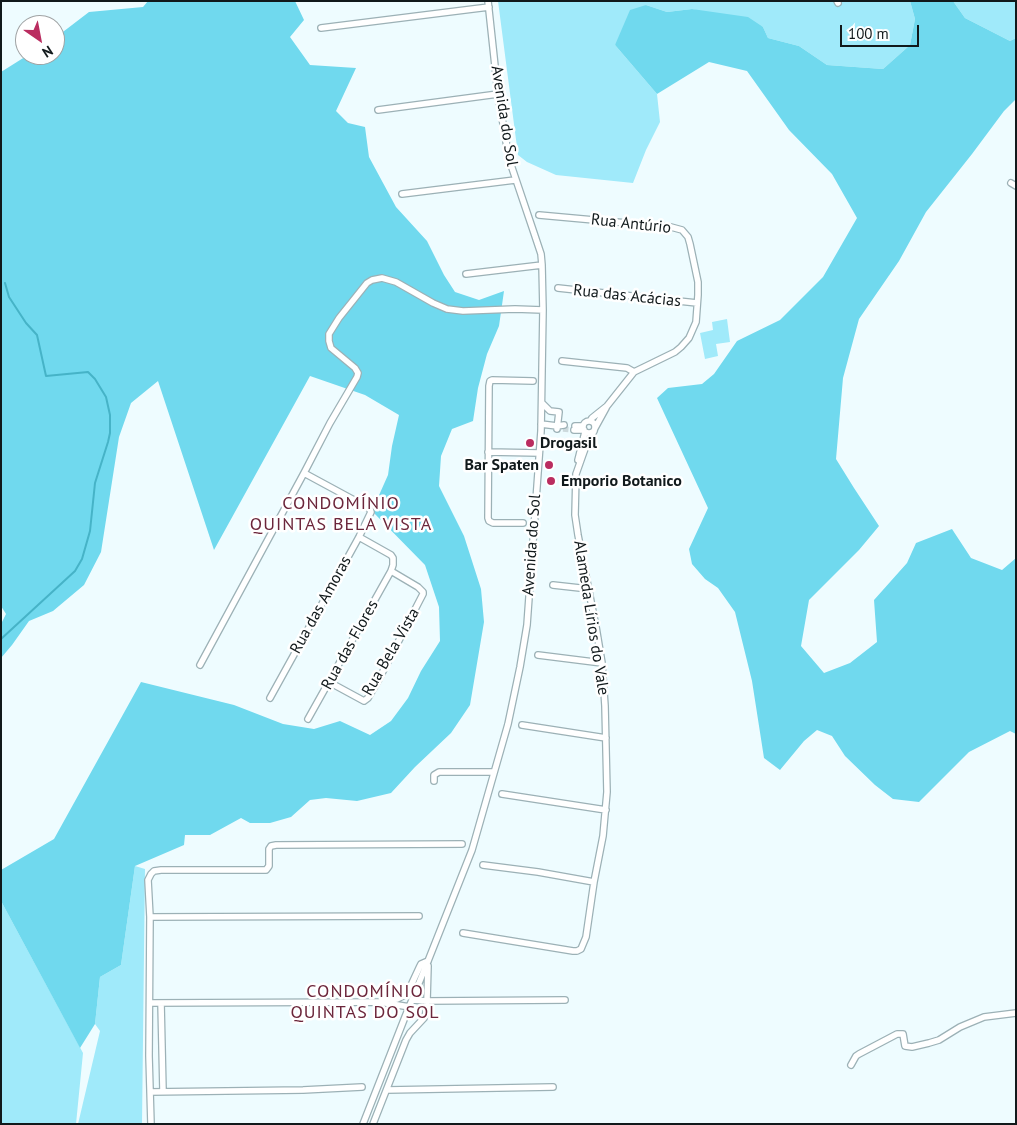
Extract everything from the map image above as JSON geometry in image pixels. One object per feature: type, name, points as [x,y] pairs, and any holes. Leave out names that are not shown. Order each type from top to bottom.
[{"type":"street","points":[[321,28],[488,4]]},
{"type":"street","name":"Avenida do Sol","points":[[406,1006],[412,1000],[472,850],[512,706],[524,648],[528,612],[542,413],[542,264],[541,254],[509,159],[498,94],[488,4]]},
{"type":"street","points":[[378,110],[498,94]]},
{"type":"street","points":[[402,194],[515,180]]},
{"type":"street","name":"Rua Antúrio","points":[[539,215],[671,227],[682,230],[688,237],[698,282],[696,322],[689,338],[675,352],[634,372],[607,406]]},
{"type":"street","points":[[466,274],[542,264]]},
{"type":"street","points":[[200,665],[330,423],[352,387],[358,373],[357,370],[330,348],[329,334],[339,318],[367,283],[382,278],[396,282],[447,309],[462,311],[543,310]]},
{"type":"street","name":"Rua das Acácias","points":[[558,288],[697,303]]},
{"type":"street","points":[[562,361],[627,368],[634,372]]},
{"type":"street","points":[[523,523],[496,524],[489,521],[490,382],[501,380],[533,381]]},
{"type":"street","points":[[542,403],[550,411],[559,413]]},
{"type":"street","points":[[584,430],[585,423],[607,406]]},
{"type":"street","name":"Alameda Lírios do Vale","points":[[463,933],[573,951],[581,949],[586,937],[603,836],[607,775],[602,663],[575,516],[576,474],[587,442],[606,411],[607,406]]},
{"type":"street","points":[[542,413],[559,413]]},
{"type":"street","points":[[541,428],[560,427],[559,413]]},
{"type":"street","points":[[575,428],[588,433],[594,430],[594,424],[590,421]]},
{"type":"street","name":"Alameda Lírios do Vale","points":[[579,465],[584,430]]},
{"type":"street","points":[[488,452],[539,452]]},
{"type":"street","name":"Rua das Amoras","points":[[270,698],[371,512],[365,506],[304,473]]},
{"type":"street","points":[[359,537],[391,555],[393,561],[391,571]]},
{"type":"street","name":"Rua Bela Vista","points":[[329,682],[361,701],[366,700],[379,679],[423,594],[418,587],[391,571]]},
{"type":"street","name":"Rua das Flores","points":[[308,718],[391,571]]},
{"type":"street","points":[[553,585],[589,589]]},
{"type":"street","points":[[538,655],[602,663]]},
{"type":"street","points":[[522,725],[606,738]]},
{"type":"street","points":[[434,781],[434,775],[439,772],[494,772]]},
{"type":"street","points":[[502,794],[606,810]]},
{"type":"street","points":[[151,1124],[149,1056],[150,917],[148,880],[150,874],[160,870],[266,870],[268,869],[269,853],[272,846],[276,845],[462,844]]},
{"type":"street","points":[[483,865],[594,882]]},
{"type":"street","points":[[150,917],[419,916]]},
{"type":"street","points":[[363,1124],[401,1026],[408,991],[420,966],[428,961]]},
{"type":"street","points":[[373,1124],[406,1040],[424,1018],[427,1001],[428,961]]},
{"type":"street","points":[[379,1002],[397,992],[408,991]]},
{"type":"street","points":[[412,1000],[565,1000]]},
{"type":"street","points":[[150,1003],[379,1002],[406,1006]]},
{"type":"street","points":[[161,1003],[163,1091]]},
{"type":"street","points":[[851,1065],[856,1056],[897,1034],[903,1034],[904,1046],[912,1047],[939,1040],[960,1026],[984,1017],[1016,1013]]},
{"type":"street","points":[[149,1056],[162,1056]]},
{"type":"street","points":[[150,1092],[303,1090],[362,1087]]},
{"type":"street","points":[[386,1090],[553,1087]]},
{"type":"shaded area","points":[[148,1],[295,1],[304,20],[290,37],[310,65],[356,68],[336,111],[348,123],[365,127],[369,157],[396,207],[427,241],[455,292],[479,300],[504,291],[499,326],[487,354],[478,388],[473,421],[452,429],[441,456],[439,486],[464,536],[481,589],[484,622],[470,705],[451,733],[391,793],[357,801],[326,798],[310,800],[291,817],[270,823],[250,823],[241,818],[210,835],[185,835],[184,845],[135,866],[121,965],[100,977],[95,1024],[80,1048],[1,901],[1,870],[54,839],[141,682],[234,705],[283,724],[314,729],[340,721],[370,735],[391,721],[408,698],[421,671],[440,641],[439,607],[425,565],[372,511],[388,475],[399,415],[365,395],[310,376],[214,550],[158,381],[131,403],[119,437],[101,552],[84,585],[53,611],[29,621],[1,658],[1,624],[6,614],[1,606],[1,72],[15,63],[15,65],[65,65],[65,30],[89,12],[143,7]]},
{"type":"shaded area","points":[[498,1],[910,1],[915,19],[910,45],[883,69],[827,65],[799,46],[768,38],[763,27],[692,9],[667,12],[646,5],[615,45],[657,94],[660,122],[633,183],[556,175],[527,162],[518,155]]},
{"type":"shaded area","points":[[910,1],[953,1],[965,18],[1010,41],[1016,38],[1016,99],[1004,111],[926,212],[899,261],[859,319],[843,378],[836,459],[879,526],[859,550],[809,600],[801,646],[824,673],[850,663],[877,642],[874,600],[907,563],[916,543],[952,529],[971,558],[1002,570],[1016,558],[1016,734],[1010,731],[969,752],[919,802],[893,799],[875,785],[845,756],[832,736],[817,730],[804,741],[780,770],[764,758],[752,681],[735,612],[718,588],[705,579],[692,564],[689,549],[708,508],[657,398],[668,388],[702,384],[714,374],[737,341],[780,320],[823,277],[857,218],[832,174],[789,130],[747,71],[709,62],[657,94],[615,45],[630,10],[646,5],[667,12],[692,9],[748,17],[763,27],[768,38],[799,46],[827,65],[883,69],[910,45],[915,19]]},
{"type":"shaded area","points":[[953,1],[1016,1],[1016,38],[1010,41],[965,18]]},
{"type":"shaded area","points":[[727,319],[730,342],[716,344],[718,356],[705,359],[700,333],[713,330],[712,322]]},
{"type":"shaded area","points":[[135,866],[145,869],[142,1124],[78,1124],[100,1031],[95,1024],[100,977],[121,965]]},
{"type":"shaded area","points":[[1,901],[83,1053],[76,1124],[1,1124]]},
{"type":"waterway","points":[[1,639],[75,571],[82,559],[90,531],[95,483],[110,433],[110,415],[106,397],[95,379],[88,372],[46,376],[37,335],[26,323],[9,297],[5,283]]},
{"type":"tunnel","points":[[563,429],[574,430]]},
{"type":"place","name":"Drogasil","points":[[530,443]]},
{"type":"place","name":"Bar Spaten","points":[[549,465]]},
{"type":"place","name":"Emporio Botanico","points":[[551,481]]},
{"type":"district","name":"CONDOMÍNIO QUINTAS BELA VISTA","points":[[341,514]]},
{"type":"district","name":"CONDOMÍNIO QUINTAS DO SOL","points":[[365,1002]]}]
